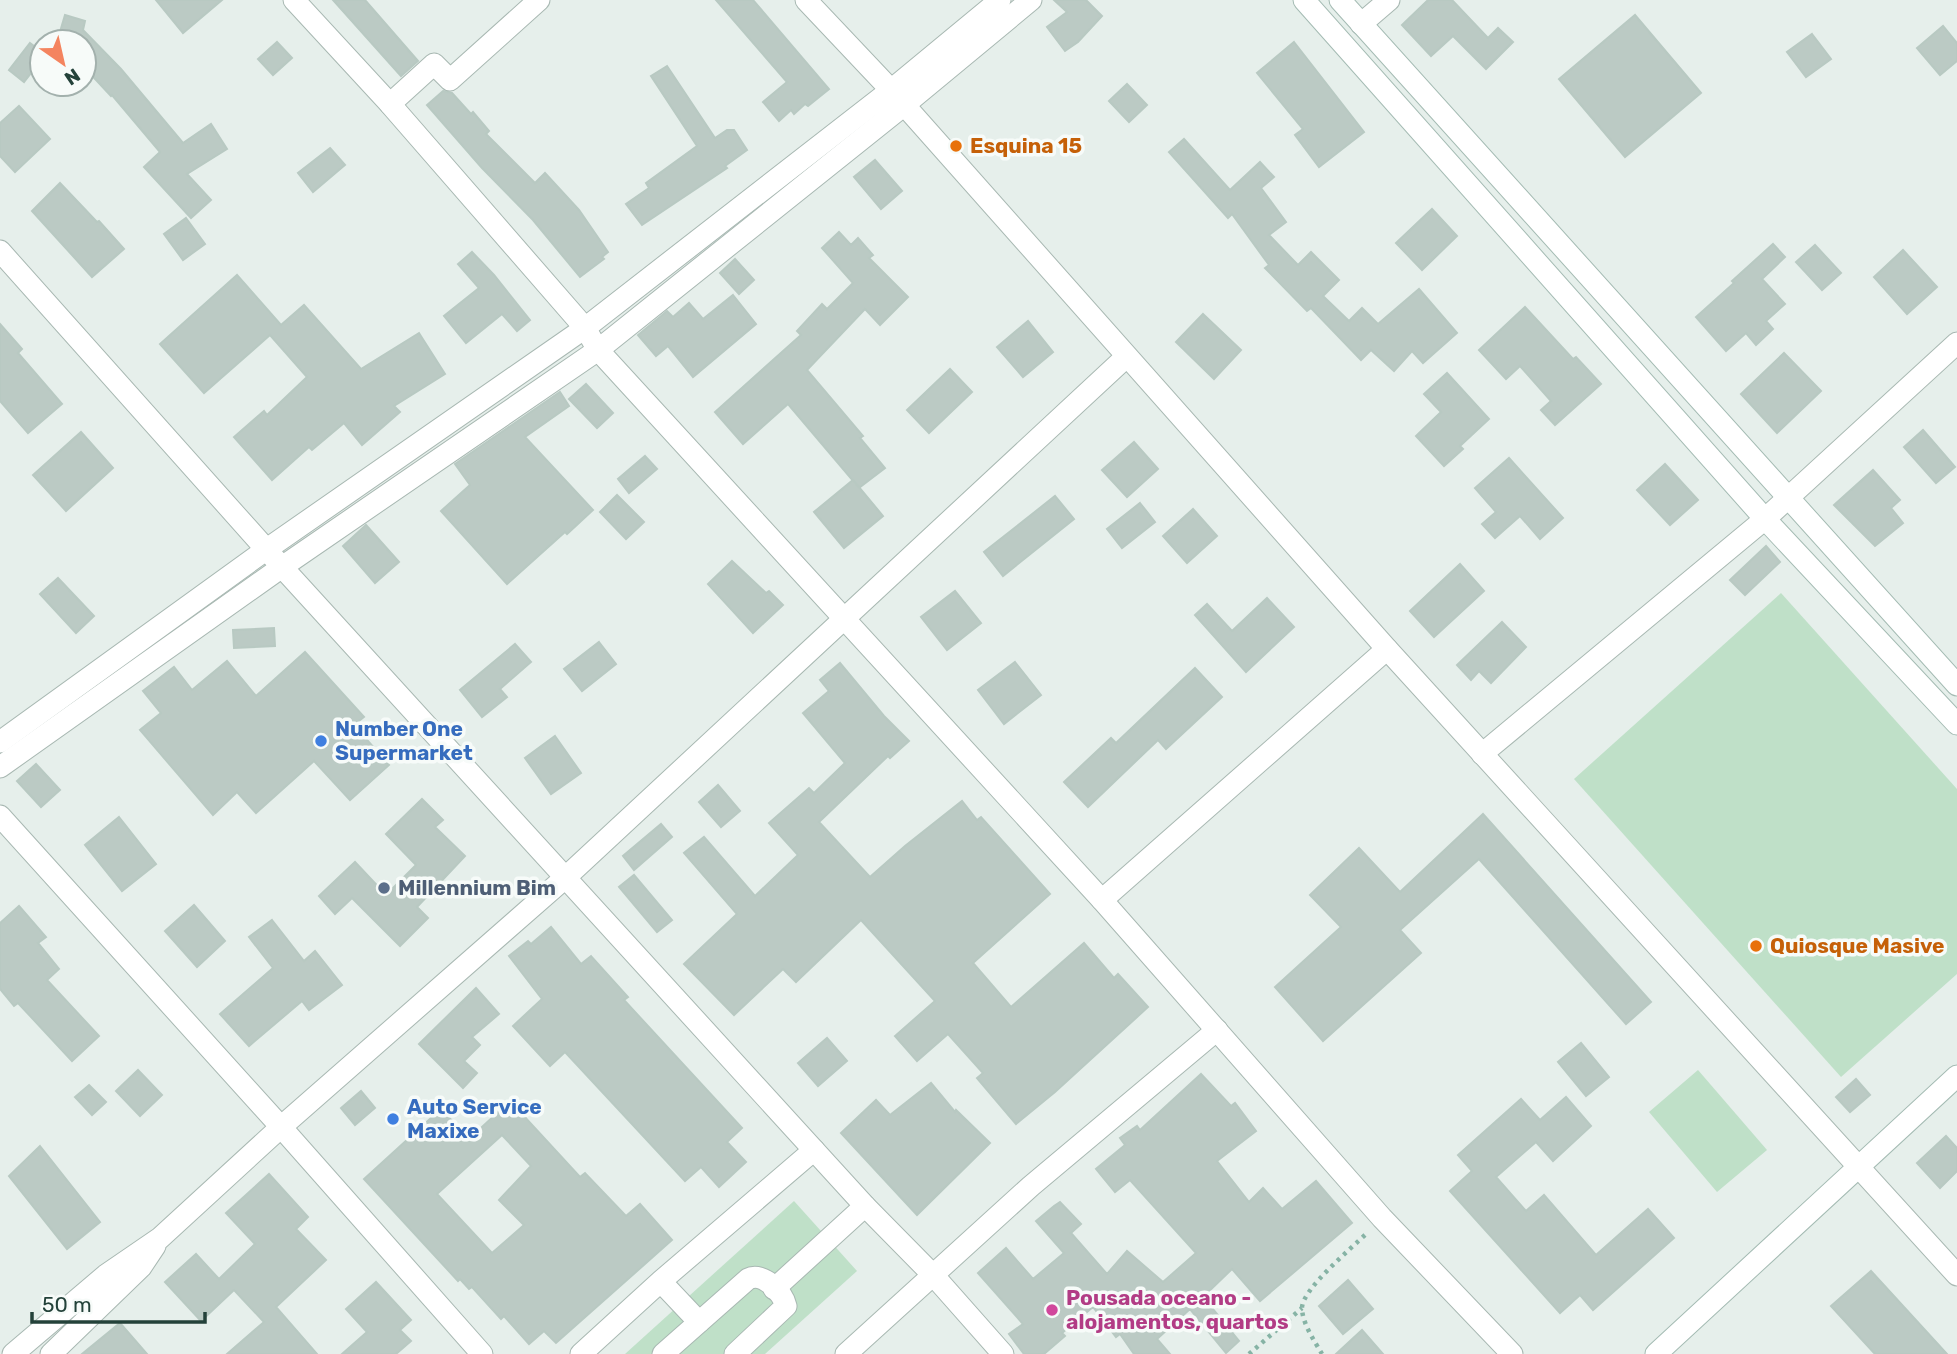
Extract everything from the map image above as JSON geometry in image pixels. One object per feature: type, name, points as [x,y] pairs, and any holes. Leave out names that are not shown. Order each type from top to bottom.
[{"type":"street","points":[[294,0],[390,104],[585,328],[598,350],[846,618],[1102,901],[1382,1217],[1512,1354]]},
{"type":"street","points":[[390,104],[434,64],[450,80],[539,0]]},
{"type":"street","points":[[806,0],[897,98],[1387,649],[1957,1275]]},
{"type":"street","points":[[0,767],[282,567],[598,350],[897,98],[1000,0]]},
{"type":"street","points":[[0,742],[267,549],[585,328],[1031,0]]},
{"type":"street","points":[[1304,0],[1765,519],[1957,724]]},
{"type":"street","points":[[1340,0],[1957,685]]},
{"type":"street","points":[[1361,24],[1389,0]]},
{"type":"street","points":[[0,251],[282,567],[864,1206],[934,1276],[1003,1354]]},
{"type":"street","points":[[1482,754],[1765,519],[1957,343]]},
{"type":"street","points":[[13,1354],[106,1275],[160,1238],[281,1127],[566,877],[1126,357]]},
{"type":"street","points":[[1102,901],[1387,649]]},
{"type":"street","points":[[0,816],[482,1354]]},
{"type":"street","points":[[846,1354],[1031,1186],[1217,1030]]},
{"type":"street","points":[[1656,1354],[1957,1076]]},
{"type":"street","points":[[581,1354],[661,1281],[814,1150]]},
{"type":"street","points":[[774,1289],[864,1206]]},
{"type":"street","points":[[51,1354],[141,1267],[160,1238]]},
{"type":"street","points":[[663,1354],[754,1275],[765,1279],[785,1301],[786,1306],[735,1354]]},
{"type":"street","points":[[665,1286],[699,1322]]},
{"type":"path","points":[[1248,1354],[1302,1308],[1307,1293],[1382,1217]]},
{"type":"path","points":[[1302,1308],[1306,1324],[1322,1354]]},
{"type":"green space","points":[[1781,593],[1957,789],[1957,974],[1841,1077],[1574,779]]},
{"type":"green space","points":[[1698,1070],[1767,1150],[1717,1192],[1649,1112]]},
{"type":"green space","points":[[794,1201],[857,1271],[765,1354],[625,1354]]},
{"type":"building","points":[[156,0],[222,0],[183,33]]},
{"type":"building","points":[[333,0],[365,0],[418,61],[401,76]]},
{"type":"building","points":[[716,0],[753,0],[829,89],[808,106],[805,104],[794,114],[791,110],[779,121],[763,102],[787,82]]},
{"type":"building","points":[[1054,0],[1086,0],[1102,16],[1078,42],[1065,51],[1047,27],[1067,12]]},
{"type":"building","points":[[1428,0],[1452,0],[1488,38],[1498,28],[1513,42],[1486,69],[1453,36],[1431,56],[1402,25]]},
{"type":"building","points":[[65,15],[85,21],[83,28],[61,28]]},
{"type":"building","points":[[1635,15],[1701,93],[1625,157],[1559,79]]},
{"type":"building","points":[[1943,26],[1957,43],[1957,61],[1940,75],[1917,48]]},
{"type":"building","points":[[1812,34],[1831,59],[1806,77],[1787,52]]},
{"type":"building","points":[[277,42],[292,58],[273,75],[258,59]]},
{"type":"building","points":[[1294,42],[1364,132],[1319,167],[1295,135],[1303,129],[1257,73]]},
{"type":"building","points":[[98,45],[183,143],[211,124],[227,149],[187,174],[211,200],[191,218],[144,167],[160,152],[98,82]]},
{"type":"building","points":[[28,46],[28,77],[24,82],[9,70]]},
{"type":"building","points":[[667,66],[715,138],[727,130],[734,130],[747,150],[725,166],[727,168],[642,225],[626,204],[649,188],[646,183],[697,146],[651,76]]},
{"type":"building","points":[[1127,84],[1147,105],[1129,122],[1109,101]]},
{"type":"building","points":[[443,91],[452,93],[471,114],[473,112],[489,131],[486,134],[535,183],[545,173],[579,210],[608,252],[602,257],[604,259],[580,277],[533,220],[482,168],[427,105]]},
{"type":"building","points":[[19,106],[50,139],[15,172],[0,156],[0,123]]},
{"type":"building","points":[[1184,139],[1230,190],[1260,162],[1274,177],[1261,188],[1286,222],[1269,235],[1298,265],[1311,252],[1339,280],[1323,296],[1349,321],[1362,308],[1378,324],[1419,289],[1457,333],[1423,363],[1412,351],[1394,371],[1371,350],[1361,360],[1311,308],[1307,311],[1265,268],[1269,265],[1232,214],[1228,218],[1169,152]]},
{"type":"building","points":[[330,148],[345,165],[313,192],[298,173]]},
{"type":"building","points":[[875,160],[902,191],[881,209],[854,177]]},
{"type":"building","points":[[60,183],[124,249],[92,277],[32,211]]},
{"type":"building","points":[[1432,209],[1457,236],[1422,270],[1396,243]]},
{"type":"building","points":[[186,218],[205,244],[183,260],[164,234]]},
{"type":"building","points":[[839,232],[851,245],[858,238],[873,255],[869,258],[908,297],[880,325],[865,309],[807,370],[863,436],[860,438],[885,468],[859,488],[788,404],[743,444],[715,412],[801,335],[797,331],[822,304],[827,309],[853,283],[822,248]]},
{"type":"building","points":[[1773,244],[1785,257],[1762,279],[1785,304],[1766,321],[1773,329],[1756,345],[1746,333],[1726,351],[1696,317]]},
{"type":"building","points":[[1815,245],[1841,273],[1822,290],[1796,262]]},
{"type":"building","points":[[1903,250],[1937,287],[1907,314],[1874,277]]},
{"type":"building","points":[[472,252],[530,320],[517,331],[502,314],[466,343],[444,316],[479,288],[458,264]]},
{"type":"building","points":[[735,259],[754,280],[739,294],[720,273]]},
{"type":"building","points":[[237,275],[281,325],[304,305],[361,369],[419,333],[445,374],[394,406],[400,412],[362,445],[344,423],[312,450],[309,447],[272,480],[234,437],[264,411],[267,415],[307,377],[270,335],[204,393],[160,344]]},
{"type":"building","points":[[733,295],[756,324],[693,377],[668,346],[656,356],[638,335],[667,311],[673,317],[689,303],[703,319]]},
{"type":"building","points":[[1525,307],[1573,359],[1576,357],[1601,384],[1555,425],[1541,410],[1551,401],[1520,366],[1506,379],[1479,350]]},
{"type":"building","points":[[1203,314],[1241,350],[1214,379],[1176,342]]},
{"type":"building","points":[[1028,321],[1053,352],[1023,377],[997,347]]},
{"type":"building","points":[[0,324],[22,349],[18,353],[62,404],[28,433],[0,401]]},
{"type":"building","points":[[1784,353],[1821,391],[1777,433],[1741,394]]},
{"type":"building","points":[[950,369],[972,392],[929,433],[907,410]]},
{"type":"building","points":[[1447,373],[1489,419],[1460,446],[1463,449],[1444,466],[1416,436],[1441,412],[1424,394]]},
{"type":"building","points":[[586,384],[613,413],[597,428],[569,399]]},
{"type":"building","points":[[560,392],[569,406],[525,437],[593,510],[507,584],[441,511],[470,485],[455,464]]},
{"type":"building","points":[[1923,430],[1955,467],[1936,483],[1904,447]]},
{"type":"building","points":[[81,432],[113,468],[66,511],[33,475]]},
{"type":"building","points":[[1134,442],[1158,469],[1127,497],[1102,470]]},
{"type":"building","points":[[645,456],[657,469],[629,493],[618,479]]},
{"type":"building","points":[[1509,458],[1563,518],[1540,539],[1520,516],[1495,538],[1482,524],[1496,512],[1475,488]]},
{"type":"building","points":[[1665,464],[1698,500],[1670,525],[1637,490]]},
{"type":"building","points":[[1873,470],[1900,500],[1891,508],[1903,523],[1875,546],[1834,505]]},
{"type":"building","points":[[853,480],[883,516],[844,548],[814,512]]},
{"type":"building","points":[[617,495],[644,522],[626,539],[600,512]]},
{"type":"building","points":[[1055,496],[1074,519],[1003,576],[984,552]]},
{"type":"building","points":[[1140,503],[1155,522],[1122,548],[1107,529]]},
{"type":"building","points":[[1193,509],[1217,536],[1187,563],[1163,536]]},
{"type":"building","points":[[366,525],[399,562],[375,583],[343,546]]},
{"type":"building","points":[[1766,546],[1780,562],[1745,595],[1730,580]]},
{"type":"building","points":[[732,561],[783,605],[753,633],[708,584]]},
{"type":"building","points":[[1460,564],[1484,591],[1434,637],[1410,611]]},
{"type":"building","points":[[58,578],[94,616],[76,633],[40,594]]},
{"type":"building","points":[[955,591],[981,623],[947,650],[921,617]]},
{"type":"building","points":[[1267,598],[1294,627],[1246,672],[1195,615],[1207,604],[1232,631]]},
{"type":"building","points":[[1502,622],[1526,647],[1491,683],[1479,671],[1471,680],[1457,665]]},
{"type":"building","points":[[274,628],[275,646],[234,648],[233,630]]},
{"type":"building","points":[[599,642],[616,664],[582,691],[564,669]]},
{"type":"building","points":[[515,644],[531,662],[500,689],[507,697],[482,717],[460,690]]},
{"type":"building","points":[[305,652],[364,717],[354,725],[389,765],[350,800],[314,761],[256,813],[237,792],[213,815],[140,730],[161,713],[143,691],[174,667],[192,690],[227,661],[256,696]]},
{"type":"building","points":[[1015,662],[1041,695],[1004,724],[978,690]]},
{"type":"building","points":[[840,663],[884,716],[909,741],[890,758],[888,756],[819,822],[870,877],[962,801],[977,820],[981,817],[1050,894],[973,963],[1011,1007],[1084,943],[1114,978],[1118,974],[1148,1007],[1016,1124],[977,1078],[983,1073],[948,1034],[917,1061],[895,1036],[935,1001],[861,920],[796,982],[783,969],[734,1015],[684,964],[737,914],[684,853],[704,837],[755,896],[798,855],[769,823],[809,788],[814,793],[845,763],[803,713],[829,691],[820,680]]},
{"type":"building","points":[[1195,668],[1222,697],[1166,749],[1158,740],[1088,807],[1064,782],[1111,738],[1116,743]]},
{"type":"building","points":[[555,736],[581,773],[551,794],[525,758]]},
{"type":"building","points":[[36,764],[60,790],[41,807],[17,781]]},
{"type":"building","points":[[718,785],[740,811],[721,827],[699,802]]},
{"type":"building","points":[[422,799],[443,820],[435,827],[465,856],[417,907],[428,918],[400,946],[352,898],[335,914],[319,896],[355,862],[386,895],[416,865],[386,834]]},
{"type":"building","points":[[1483,814],[1651,1002],[1626,1024],[1479,859],[1400,930],[1421,953],[1323,1041],[1275,987],[1341,927],[1310,895],[1359,848],[1400,892]]},
{"type":"building","points":[[119,817],[156,864],[122,891],[85,845]]},
{"type":"building","points":[[661,824],[672,837],[634,870],[623,856]]},
{"type":"building","points":[[634,875],[672,920],[657,932],[619,887]]},
{"type":"building","points":[[194,905],[225,941],[197,967],[165,931]]},
{"type":"building","points":[[19,906],[46,937],[38,943],[59,969],[47,980],[99,1036],[72,1061],[18,1003],[14,1006],[0,989],[0,923]]},
{"type":"building","points":[[272,920],[304,961],[315,951],[342,985],[309,1010],[302,1001],[249,1046],[220,1014],[273,968],[249,937]]},
{"type":"building","points":[[551,927],[581,964],[591,956],[628,997],[624,1000],[742,1128],[727,1142],[746,1162],[719,1187],[701,1167],[685,1181],[565,1052],[550,1066],[513,1026],[542,999],[509,956],[528,941],[531,944]]},
{"type":"building","points":[[476,988],[499,1014],[472,1037],[480,1045],[464,1061],[477,1073],[463,1088],[419,1044]]},
{"type":"building","points":[[827,1038],[847,1061],[818,1086],[798,1063]]},
{"type":"building","points":[[1581,1043],[1609,1077],[1586,1096],[1558,1062]]},
{"type":"building","points":[[138,1070],[162,1095],[140,1116],[116,1091]]},
{"type":"building","points":[[1201,1074],[1231,1106],[1235,1103],[1256,1131],[1217,1161],[1249,1202],[1263,1188],[1282,1209],[1316,1181],[1352,1223],[1260,1301],[1232,1269],[1203,1297],[1239,1341],[1226,1353],[1190,1309],[1157,1339],[1170,1354],[1134,1354],[1120,1334],[1116,1337],[1093,1307],[1062,1333],[1065,1336],[1044,1354],[1024,1354],[1009,1334],[1023,1324],[978,1273],[1006,1248],[1033,1279],[1064,1253],[1036,1221],[1060,1202],[1081,1224],[1071,1233],[1107,1274],[1127,1251],[1163,1282],[1196,1253],[1130,1180],[1115,1192],[1096,1169],[1125,1145],[1120,1138],[1137,1126],[1140,1130]]},
{"type":"building","points":[[1856,1079],[1870,1095],[1850,1112],[1836,1097]]},
{"type":"building","points":[[931,1083],[955,1112],[956,1110],[990,1143],[917,1215],[841,1133],[876,1100],[890,1115]]},
{"type":"building","points":[[89,1085],[106,1102],[92,1115],[75,1097]]},
{"type":"building","points":[[361,1091],[375,1108],[355,1125],[341,1108]]},
{"type":"building","points":[[1566,1097],[1591,1126],[1553,1161],[1536,1142],[1496,1177],[1526,1211],[1544,1195],[1596,1255],[1648,1209],[1674,1238],[1593,1310],[1580,1295],[1560,1313],[1450,1191],[1472,1171],[1458,1155],[1521,1099],[1540,1120]]},
{"type":"building","points":[[510,1101],[580,1177],[585,1173],[626,1216],[640,1204],[672,1240],[556,1343],[544,1331],[529,1344],[504,1316],[501,1319],[472,1287],[469,1289],[460,1279],[458,1281],[364,1179],[441,1109],[469,1139]],"holes":[[[502,1135],[531,1166],[499,1200],[524,1225],[492,1253],[437,1194]]]},
{"type":"building","points":[[1946,1136],[1957,1148],[1957,1171],[1940,1188],[1917,1163]]},
{"type":"building","points":[[40,1146],[100,1222],[67,1249],[9,1176]]},
{"type":"building","points":[[269,1174],[308,1217],[296,1229],[326,1260],[276,1307],[317,1354],[227,1354],[264,1322],[234,1290],[201,1321],[165,1282],[196,1254],[219,1279],[255,1244],[226,1213]]},
{"type":"building","points":[[1871,1271],[1947,1354],[1875,1354],[1831,1306]]},
{"type":"building","points":[[1348,1280],[1373,1309],[1343,1334],[1319,1306]]},
{"type":"building","points":[[376,1282],[411,1320],[400,1330],[411,1341],[396,1354],[342,1354],[367,1332],[346,1309]]},
{"type":"building","points":[[120,1323],[147,1354],[82,1354]]},
{"type":"building","points":[[1362,1330],[1383,1354],[1336,1354]]},
{"type":"place","name":"Esquina 15","points":[[956,146]]},
{"type":"place","name":"Number One Supermarket","points":[[321,741]]},
{"type":"place","name":"Millennium Bim","points":[[384,888]]},
{"type":"place","name":"Quiosque Masive","points":[[1756,946]]},
{"type":"place","name":"Auto Service Maxixe","points":[[393,1119]]},
{"type":"place","name":"Pousada oceano - alojamentos, quartos","points":[[1052,1310]]}]
